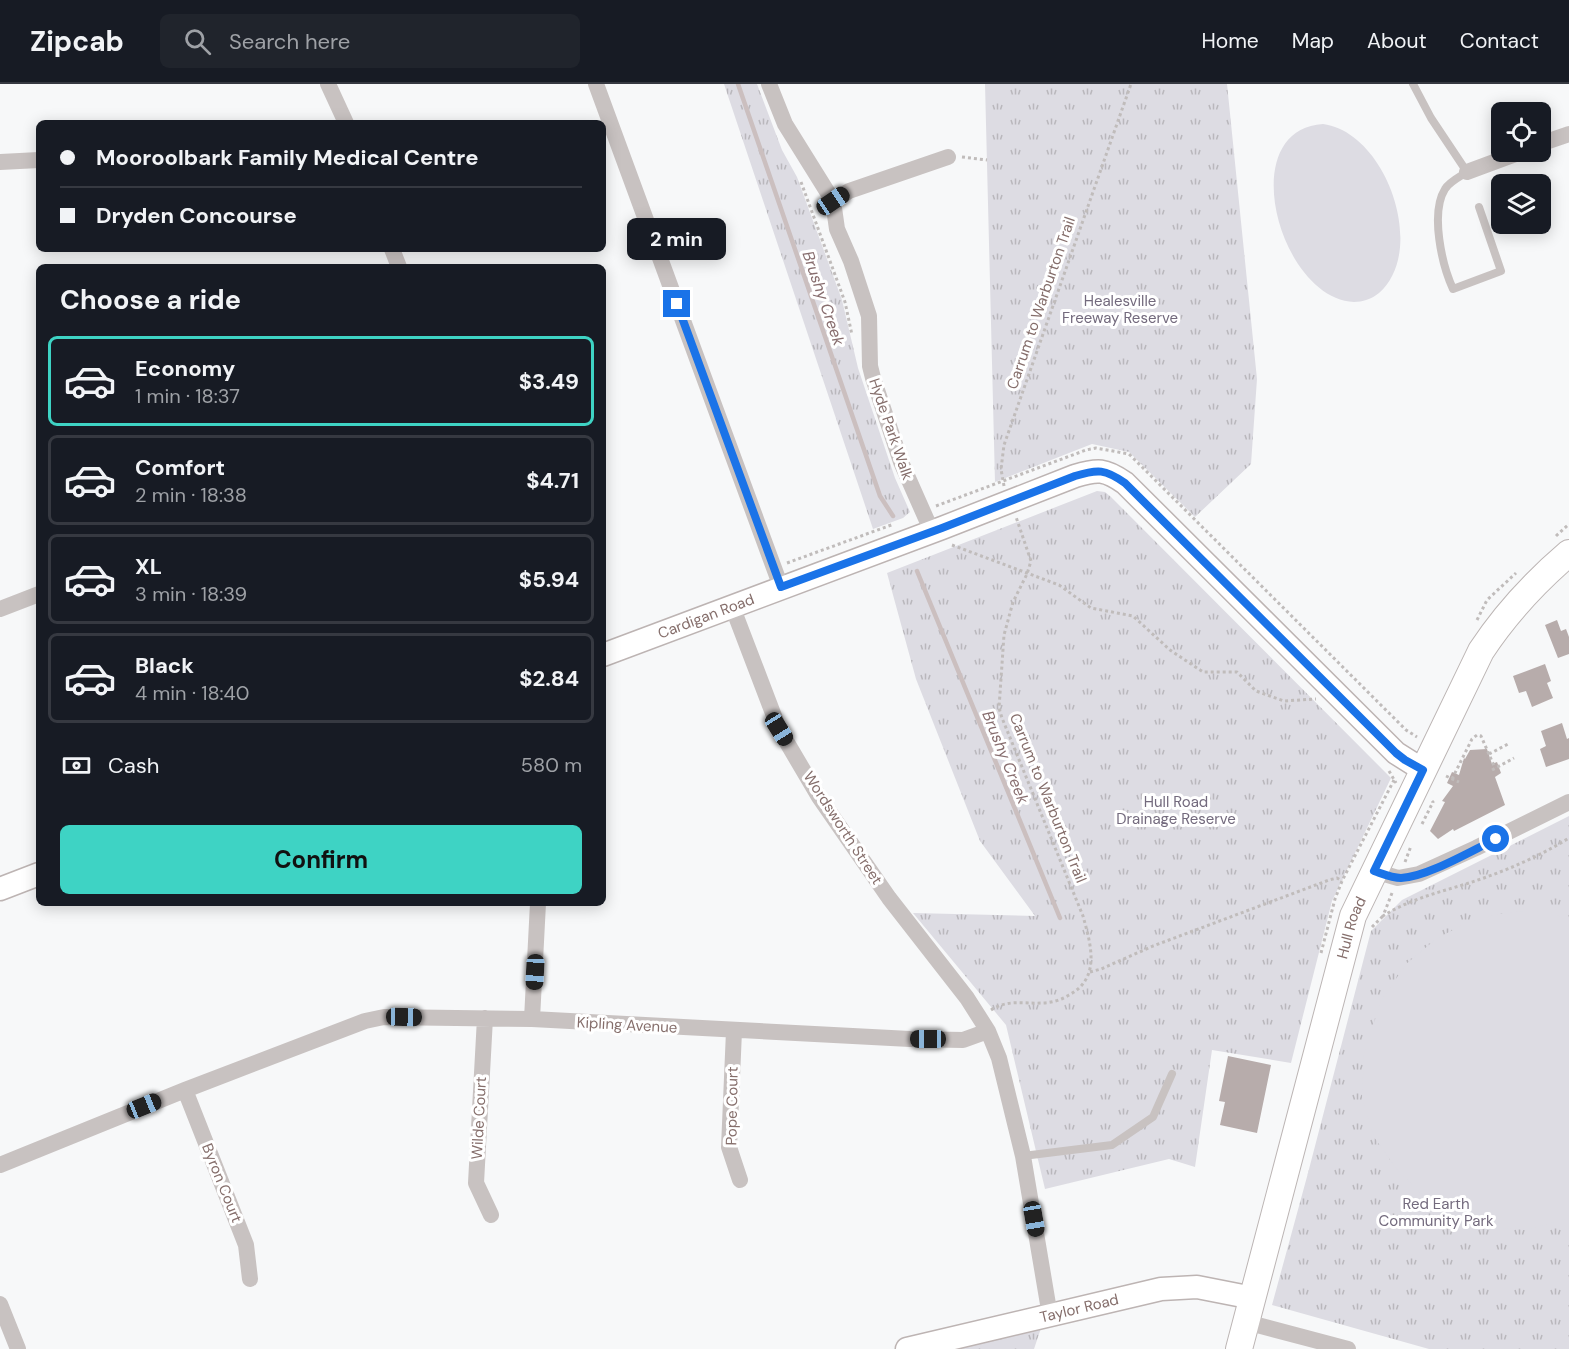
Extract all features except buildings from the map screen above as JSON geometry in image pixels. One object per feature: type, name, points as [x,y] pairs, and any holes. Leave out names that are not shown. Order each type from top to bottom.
[{"type":"main road","name":"Hull Road","points":[[1239,1349],[1346,939],[1357,907],[1374,871],[1434,773],[1481,651],[1524,595],[1569,553]]},
{"type":"street","points":[[328,84],[345,120]]},
{"type":"street","points":[[596,84],[777,577]]},
{"type":"street","points":[[769,84],[785,124],[833,201],[849,191],[948,157]]},
{"type":"street","points":[[1551,140],[1569,134]]},
{"type":"street","points":[[0,162],[36,160]]},
{"type":"street","points":[[1467,172],[1494,162]]},
{"type":"street","name":"Hyde Park Walk","points":[[833,201],[837,229],[851,261],[869,316],[870,366],[873,378],[901,462],[932,532]]},
{"type":"street","name":"Cardigan Road","points":[[606,654],[732,606],[777,577],[932,532],[1006,492],[1094,470],[1111,473],[1125,483],[1396,753],[1405,760],[1434,773]]},
{"type":"street","points":[[0,609],[36,595]]},
{"type":"street","name":"Wordsworth Street","points":[[732,606],[779,729],[819,797],[889,898],[967,998],[983,1024]]},
{"type":"street","points":[[1374,871],[1398,878],[1419,874],[1486,844],[1569,802]]},
{"type":"street","points":[[0,889],[36,875]]},
{"type":"street","points":[[532,1019],[538,906]]},
{"type":"street","name":"Kipling Avenue","points":[[0,1165],[185,1089],[365,1021],[384,1017],[532,1019],[734,1031],[963,1040],[983,1024]]},
{"type":"street","name":"Wilde Court","points":[[485,1018],[476,1183],[491,1215]]},
{"type":"street","points":[[983,1024],[999,1058],[1023,1156],[1050,1316]]},
{"type":"street","name":"Pope Court","points":[[734,1031],[729,1147],[740,1180]]},
{"type":"street","name":"Byron Court","points":[[185,1089],[246,1245],[250,1280]]},
{"type":"street","name":"Taylor Road","points":[[907,1349],[1161,1289],[1197,1287],[1249,1310]]},
{"type":"street","points":[[0,1304],[18,1349]]},
{"type":"street","points":[[1249,1310],[1348,1349]]},
{"type":"lane","points":[[1413,84],[1431,118],[1467,172],[1445,188],[1438,210],[1440,242],[1446,273],[1453,289],[1501,271],[1479,207]]},
{"type":"lane","points":[[1023,1156],[1112,1145],[1153,1117],[1172,1074]]},
{"type":"path","name":"Carrum to Warburton Trail","points":[[1090,972],[1092,957],[1090,941],[1083,916],[999,708],[1004,635],[1013,602],[1027,574],[1030,561],[1030,553],[1006,492],[1002,456],[1131,84]]},
{"type":"path","points":[[948,157],[987,160]]},
{"type":"path","points":[[801,181],[845,302],[854,340]]},
{"type":"path","points":[[931,508],[1006,492],[1086,450],[1096,448],[1129,454],[1398,722],[1417,737]]},
{"type":"path","points":[[777,577],[903,521]]},
{"type":"path","points":[[952,546],[1059,585],[1092,608],[1133,616],[1170,650],[1203,672],[1237,672],[1256,692],[1284,701],[1316,698]]},
{"type":"path","points":[[1452,779],[1474,737],[1481,736],[1493,769],[1514,758]]},
{"type":"path","points":[[1489,754],[1509,744]]},
{"type":"path","points":[[1434,773],[1459,783]]},
{"type":"path","points":[[1388,904],[1383,916],[1405,904],[1507,869],[1569,838]]},
{"type":"path","points":[[983,1024],[999,1005],[1015,1002],[1043,1004],[1062,999],[1080,989],[1090,972],[1329,879],[1337,878],[1342,881]]},
{"type":"green space","points":[[724,84],[757,84],[782,150],[797,177],[842,300],[858,368],[895,478],[910,512],[903,518],[873,529]]},
{"type":"green space","name":"Healesville Freeway Reserve","points":[[985,84],[1227,84],[1257,379],[1251,464],[1195,517],[1129,452],[1092,444],[995,482]]},
{"type":"green space","points":[[1323,124],[1346,132],[1365,148],[1381,170],[1393,195],[1399,223],[1400,250],[1393,274],[1379,293],[1364,301],[1354,302],[1328,294],[1305,274],[1288,246],[1277,214],[1274,182],[1279,154],[1295,133]]},
{"type":"green space","name":"Hull Road Drainage Reserve","points":[[1097,491],[1105,492],[1111,497],[1391,778],[1332,901],[1291,1063],[1212,1050],[1195,1167],[1169,1159],[1045,1189],[1006,1025],[913,913],[1035,916],[980,841],[916,679],[887,573]]},
{"type":"green space","name":"Red Earth Community Park","points":[[1569,816],[1569,1349],[1429,1349],[1272,1305],[1371,931],[1402,900]]},
{"type":"green space","points":[[1524,911],[1552,913],[1569,921],[1569,1218],[1525,1230],[1474,1226],[1432,1204],[1398,1171],[1374,1137],[1362,1098],[1364,1054],[1381,1001],[1406,964],[1436,939],[1464,924],[1498,914]]},
{"type":"green space","points":[[1041,1328],[1034,1349],[953,1349]]},
{"type":"waterway","name":"Brushy Creek","points":[[738,84],[880,496],[893,516]]},
{"type":"waterway","name":"Brushy Creek","points":[[917,571],[1060,918]]},
{"type":"route","points":[[677,304],[781,587],[1075,476],[1094,470],[1111,473],[1125,483],[1396,753],[1423,770],[1374,871],[1404,878],[1438,866],[1496,839]]}]
